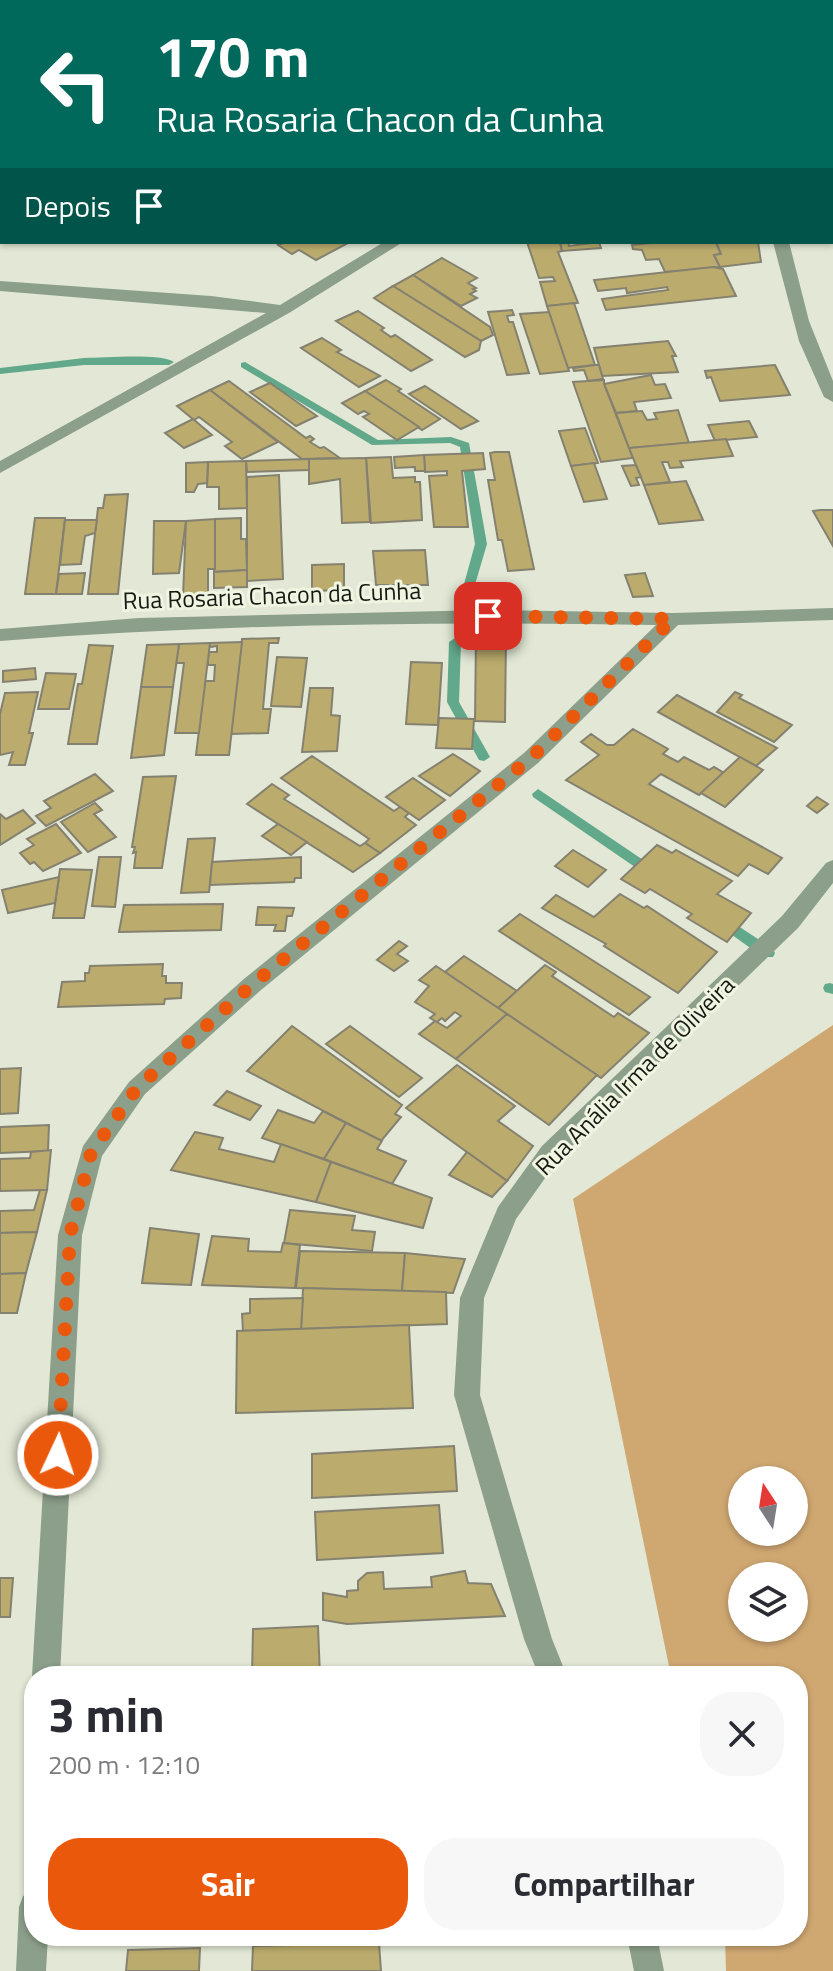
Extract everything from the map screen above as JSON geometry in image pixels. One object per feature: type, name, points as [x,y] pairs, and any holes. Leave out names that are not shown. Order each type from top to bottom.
[{"type":"street","points":[[0,468],[283,310],[392,244]]},
{"type":"street","points":[[781,244],[798,317],[819,372],[833,397]]},
{"type":"street","points":[[0,286],[211,301],[283,310]]},
{"type":"street","name":"Rua Rosaria Chacon da Cunha","points":[[0,635],[139,624],[409,618],[673,619],[833,614]]},
{"type":"street","points":[[47,1666],[70,1235],[91,1153],[137,1088],[253,984],[531,758],[673,619]]},
{"type":"street","name":"Rua Anália Irma de Oliveira","points":[[549,1666],[538,1639],[467,1395],[472,1298],[506,1214],[550,1153],[790,922],[833,868]]},
{"type":"street","points":[[31,1971],[32,1946]]},
{"type":"street","points":[[644,1946],[649,1971]]},
{"type":"shaded area","points":[[833,1025],[833,1971],[726,1971],[725,1946],[808,1946],[808,1666],[669,1666],[573,1199]]},
{"type":"building","points":[[346,244],[316,260],[299,250],[292,254],[278,245]]},
{"type":"building","points":[[528,244],[560,244],[562,251],[558,252],[578,303],[547,306],[540,282],[555,281],[553,277],[539,278]]},
{"type":"building","points":[[560,244],[600,244],[601,248],[562,251]]},
{"type":"building","points":[[717,244],[721,254],[714,255],[720,267],[665,272],[659,259],[646,260],[642,250],[633,249],[632,245]]},
{"type":"building","points":[[717,244],[758,244],[761,262],[720,267],[714,255],[721,254]]},
{"type":"building","points":[[442,258],[477,278],[468,283],[476,288],[470,294],[477,298],[461,306],[413,275]]},
{"type":"building","points":[[713,267],[723,269],[736,296],[606,310],[602,299],[668,290],[667,287],[627,293],[626,288],[598,291],[594,280]]},
{"type":"building","points":[[413,275],[490,327],[493,335],[481,341],[393,286]]},
{"type":"building","points":[[393,286],[481,341],[479,350],[465,357],[374,298]]},
{"type":"building","points":[[574,303],[595,365],[567,368],[547,306]]},
{"type":"building","points":[[512,310],[514,315],[507,316],[509,322],[513,322],[529,373],[507,375],[488,312]]},
{"type":"building","points":[[358,311],[384,328],[381,330],[391,337],[395,335],[432,360],[411,371],[336,321]]},
{"type":"building","points":[[549,312],[569,371],[540,374],[520,314]]},
{"type":"building","points":[[322,338],[341,350],[337,352],[380,376],[359,387],[301,348]]},
{"type":"building","points":[[668,341],[676,356],[672,356],[678,372],[602,376],[594,348]]},
{"type":"building","points":[[599,365],[603,379],[588,381],[584,370],[574,371],[573,368]]},
{"type":"building","points":[[775,365],[790,395],[720,401],[711,377],[707,378],[705,371]]},
{"type":"building","points":[[651,375],[655,385],[665,384],[671,398],[634,402],[637,411],[616,413],[604,384]]},
{"type":"building","points":[[386,380],[440,419],[422,430],[365,391]]},
{"type":"building","points":[[604,380],[633,458],[601,462],[573,382]]},
{"type":"building","points":[[229,381],[306,438],[310,436],[314,439],[310,442],[340,458],[302,459],[210,390]]},
{"type":"building","points":[[270,383],[317,416],[296,426],[250,392]]},
{"type":"building","points":[[425,386],[478,421],[461,429],[409,394]]},
{"type":"building","points":[[210,390],[278,442],[242,459],[225,446],[232,442],[199,417],[194,420],[177,406]]},
{"type":"building","points":[[365,391],[419,427],[397,440],[363,417],[369,414],[364,411],[358,414],[342,403]]},
{"type":"building","points":[[678,410],[689,443],[629,448],[616,413],[642,411],[647,420],[657,419],[654,413]]},
{"type":"building","points":[[193,419],[212,435],[184,448],[165,433]]},
{"type":"building","points":[[749,421],[757,437],[715,441],[708,425]]},
{"type":"building","points":[[585,428],[598,463],[571,466],[559,431]]},
{"type":"building","points":[[726,439],[733,456],[680,461],[683,467],[670,468],[668,462],[662,462],[670,482],[644,485],[629,448]]},
{"type":"building","points":[[509,452],[534,569],[508,571],[502,540],[498,540],[488,480],[495,480],[490,453]]},
{"type":"building","points":[[483,453],[485,469],[462,471],[468,527],[434,527],[429,476],[447,475],[447,471],[425,472],[424,455]]},
{"type":"building","points":[[424,455],[425,471],[415,471],[415,467],[395,468],[394,457]]},
{"type":"building","points":[[391,457],[393,478],[415,477],[415,482],[420,482],[422,520],[371,523],[366,458]]},
{"type":"building","points":[[366,458],[370,522],[342,523],[340,479],[309,484],[309,459]]},
{"type":"building","points":[[309,459],[309,470],[247,472],[246,461]]},
{"type":"building","points":[[246,461],[247,508],[219,509],[219,487],[207,487],[208,462]]},
{"type":"building","points":[[208,462],[207,483],[198,484],[194,492],[186,492],[186,463]]},
{"type":"building","points":[[594,463],[607,499],[584,502],[571,466]]},
{"type":"building","points":[[636,465],[641,477],[636,478],[639,485],[631,486],[622,466]]},
{"type":"building","points":[[279,475],[283,579],[247,581],[247,477]]},
{"type":"building","points":[[686,481],[703,520],[659,524],[644,485]]},
{"type":"building","points":[[128,494],[118,594],[88,594],[98,508],[103,508],[105,495]]},
{"type":"building","points":[[833,510],[833,546],[813,511]]},
{"type":"building","points":[[35,518],[65,518],[56,594],[25,594]]},
{"type":"building","points":[[241,518],[241,539],[246,539],[247,570],[214,572],[215,519]]},
{"type":"building","points":[[215,519],[215,569],[208,569],[208,596],[183,597],[186,521]]},
{"type":"building","points":[[65,520],[97,520],[95,533],[85,536],[81,564],[60,565]]},
{"type":"building","points":[[154,521],[186,521],[179,573],[153,574]]},
{"type":"building","points":[[425,550],[428,585],[376,585],[373,551]]},
{"type":"building","points":[[344,564],[344,590],[312,591],[312,565]]},
{"type":"building","points":[[247,570],[247,587],[214,588],[214,572]]},
{"type":"building","points":[[85,573],[82,594],[56,594],[59,574]]},
{"type":"building","points":[[645,573],[653,596],[633,597],[625,575]]},
{"type":"building","points":[[506,635],[505,722],[475,721],[476,636]]},
{"type":"building","points":[[279,638],[278,643],[269,643],[263,709],[271,709],[268,733],[231,734],[242,639]]},
{"type":"building","points":[[242,642],[229,755],[196,755],[205,681],[214,681],[215,665],[208,665],[208,660],[209,652],[217,652],[217,646],[210,647],[210,643]]},
{"type":"building","points":[[210,643],[199,733],[175,733],[184,663],[176,663],[179,644]]},
{"type":"building","points":[[179,644],[173,687],[141,687],[147,645]]},
{"type":"building","points":[[89,645],[113,646],[97,744],[68,744],[78,684],[82,684]]},
{"type":"building","points":[[277,657],[307,658],[301,707],[271,706]]},
{"type":"building","points":[[411,662],[442,663],[438,725],[406,724]]},
{"type":"building","points":[[35,668],[36,679],[3,682],[3,671]]},
{"type":"building","points":[[46,673],[76,674],[69,709],[38,709]]},
{"type":"building","points":[[141,687],[173,687],[164,755],[131,758]]},
{"type":"building","points":[[310,688],[333,688],[331,715],[340,716],[337,751],[302,752]]},
{"type":"building","points":[[38,692],[25,765],[9,765],[13,752],[0,755],[0,714],[5,693]]},
{"type":"building","points":[[735,692],[742,695],[739,698],[792,725],[774,742],[717,712]]},
{"type":"building","points":[[677,695],[777,748],[756,766],[658,712]]},
{"type":"building","points":[[439,718],[474,719],[472,749],[436,748]]},
{"type":"building","points":[[633,729],[668,749],[663,754],[678,762],[684,757],[709,770],[714,767],[724,773],[699,795],[661,774],[649,784],[782,858],[768,874],[749,864],[738,876],[566,780],[599,755],[581,742],[591,734],[607,745],[614,745]]},
{"type":"building","points":[[453,754],[480,771],[450,796],[419,776]]},
{"type":"building","points":[[312,756],[394,811],[400,807],[409,813],[405,817],[416,825],[380,853],[365,843],[369,839],[281,778]]},
{"type":"building","points":[[740,757],[763,770],[725,807],[701,793]]},
{"type":"building","points":[[95,774],[113,791],[46,826],[36,816],[51,808],[44,801]]},
{"type":"building","points":[[176,776],[162,868],[134,868],[136,852],[133,853],[135,847],[132,847],[143,777]]},
{"type":"building","points":[[413,778],[445,800],[419,820],[386,797]]},
{"type":"building","points":[[272,784],[289,795],[284,799],[360,846],[365,843],[380,853],[353,872],[247,804]]},
{"type":"building","points":[[817,797],[828,804],[817,813],[807,806]]},
{"type":"building","points":[[95,803],[102,810],[94,814],[116,837],[88,852],[61,822]]},
{"type":"building","points":[[23,810],[35,823],[0,845],[0,814],[6,819]]},
{"type":"building","points":[[56,824],[81,853],[43,871],[34,862],[30,864],[20,853],[34,845],[27,839]]},
{"type":"building","points":[[278,824],[307,842],[291,855],[262,836]]},
{"type":"building","points":[[215,838],[209,892],[181,893],[188,839]]},
{"type":"building","points":[[657,845],[672,853],[676,850],[732,881],[717,894],[751,913],[727,942],[687,918],[692,914],[650,889],[645,893],[621,879]]},
{"type":"building","points":[[573,850],[606,870],[588,887],[555,866]]},
{"type":"building","points":[[99,857],[121,857],[115,907],[92,906]]},
{"type":"building","points":[[301,857],[301,878],[295,878],[294,882],[210,885],[212,862]]},
{"type":"building","points":[[60,869],[92,870],[84,918],[53,918]]},
{"type":"building","points":[[59,877],[55,903],[8,913],[2,890]]},
{"type":"building","points":[[620,894],[644,908],[647,906],[717,952],[678,993],[604,946],[606,944],[542,908],[556,895],[594,917]]},
{"type":"building","points":[[223,904],[221,930],[119,932],[124,905]]},
{"type":"building","points":[[258,907],[294,908],[292,916],[287,916],[285,931],[274,931],[276,925],[256,925]]},
{"type":"building","points":[[520,914],[650,997],[629,1015],[499,931]]},
{"type":"building","points":[[399,941],[407,946],[397,954],[408,961],[394,971],[377,960]]},
{"type":"building","points":[[464,956],[517,991],[498,1008],[445,972]]},
{"type":"building","points":[[163,964],[162,976],[166,976],[166,983],[182,983],[181,998],[165,999],[164,1004],[58,1007],[62,982],[85,981],[85,973],[89,973],[90,966]]},
{"type":"building","points":[[545,965],[556,972],[552,976],[614,1017],[618,1013],[649,1033],[601,1078],[498,1008]]},
{"type":"building","points":[[436,966],[507,1014],[456,1059],[419,1034],[435,1021],[430,1018],[435,1014],[415,1002],[429,986],[419,980]],"holes":[[[455,1012],[461,1016],[447,1028],[437,1022],[442,1018],[445,1021]]]},
{"type":"building","points":[[507,1014],[597,1075],[549,1125],[456,1059]]},
{"type":"building","points":[[292,1026],[402,1105],[395,1114],[401,1117],[381,1141],[247,1071]]},
{"type":"building","points":[[350,1026],[422,1078],[399,1097],[326,1044]]},
{"type":"building","points":[[457,1065],[515,1106],[498,1121],[533,1146],[507,1181],[406,1108]]},
{"type":"building","points":[[21,1068],[18,1113],[0,1114],[0,1069]]},
{"type":"building","points":[[227,1091],[261,1106],[250,1120],[214,1105]]},
{"type":"building","points":[[278,1110],[314,1123],[323,1111],[346,1123],[324,1159],[262,1138]]},
{"type":"building","points":[[346,1123],[382,1141],[377,1149],[406,1161],[392,1184],[324,1159]]},
{"type":"building","points":[[49,1125],[48,1151],[0,1153],[0,1127]]},
{"type":"building","points":[[195,1132],[223,1138],[219,1149],[274,1162],[281,1144],[331,1162],[316,1202],[171,1170]]},
{"type":"building","points":[[51,1150],[47,1190],[0,1191],[0,1159],[30,1158],[31,1152]]},
{"type":"building","points":[[467,1152],[507,1181],[492,1197],[449,1175]]},
{"type":"building","points":[[331,1162],[432,1198],[423,1228],[316,1202]]},
{"type":"building","points":[[40,1190],[47,1190],[37,1232],[0,1233],[0,1211],[34,1210]]},
{"type":"building","points":[[290,1210],[355,1216],[352,1230],[375,1232],[372,1251],[284,1243]]},
{"type":"building","points":[[150,1228],[199,1234],[191,1285],[142,1283]]},
{"type":"building","points":[[37,1232],[26,1273],[0,1274],[0,1233]]},
{"type":"building","points":[[212,1236],[249,1239],[248,1251],[281,1252],[283,1243],[300,1245],[295,1288],[202,1285]]},
{"type":"building","points":[[300,1251],[405,1253],[402,1291],[296,1288]]},
{"type":"building","points":[[405,1253],[465,1259],[453,1293],[402,1291]]},
{"type":"building","points":[[26,1273],[17,1313],[0,1313],[0,1274]]},
{"type":"building","points":[[303,1288],[446,1292],[447,1324],[301,1329]]},
{"type":"building","points":[[303,1298],[301,1329],[243,1331],[242,1314],[250,1313],[250,1299]]},
{"type":"building","points":[[409,1325],[413,1408],[236,1413],[237,1331]]},
{"type":"building","points":[[454,1446],[457,1491],[312,1498],[312,1454]]},
{"type":"building","points":[[439,1505],[443,1553],[317,1560],[315,1512]]},
{"type":"building","points":[[465,1571],[468,1583],[491,1584],[505,1616],[347,1624],[323,1620],[323,1593],[347,1597],[347,1591],[358,1590],[358,1581],[367,1573],[383,1572],[384,1589],[432,1587],[431,1577]]},
{"type":"building","points":[[0,1578],[13,1578],[10,1617],[0,1617]]},
{"type":"building","points":[[318,1626],[320,1666],[252,1666],[253,1629]]},
{"type":"building","points":[[253,1946],[379,1946],[381,1971],[252,1971]]},
{"type":"building","points":[[200,1948],[199,1971],[126,1971],[128,1950]]},
{"type":"waterway","points":[[0,371],[84,362],[169,362]]},
{"type":"waterway","points":[[245,365],[376,443],[451,440],[465,445],[481,544],[467,595]]},
{"type":"waterway","points":[[455,642],[453,702],[484,757]]},
{"type":"waterway","points":[[538,794],[653,873]]},
{"type":"waterway","points":[[723,921],[768,953]]},
{"type":"route","points":[[58,1455],[70,1235],[91,1153],[137,1088],[253,984],[531,758],[673,619],[488,616]]}]
